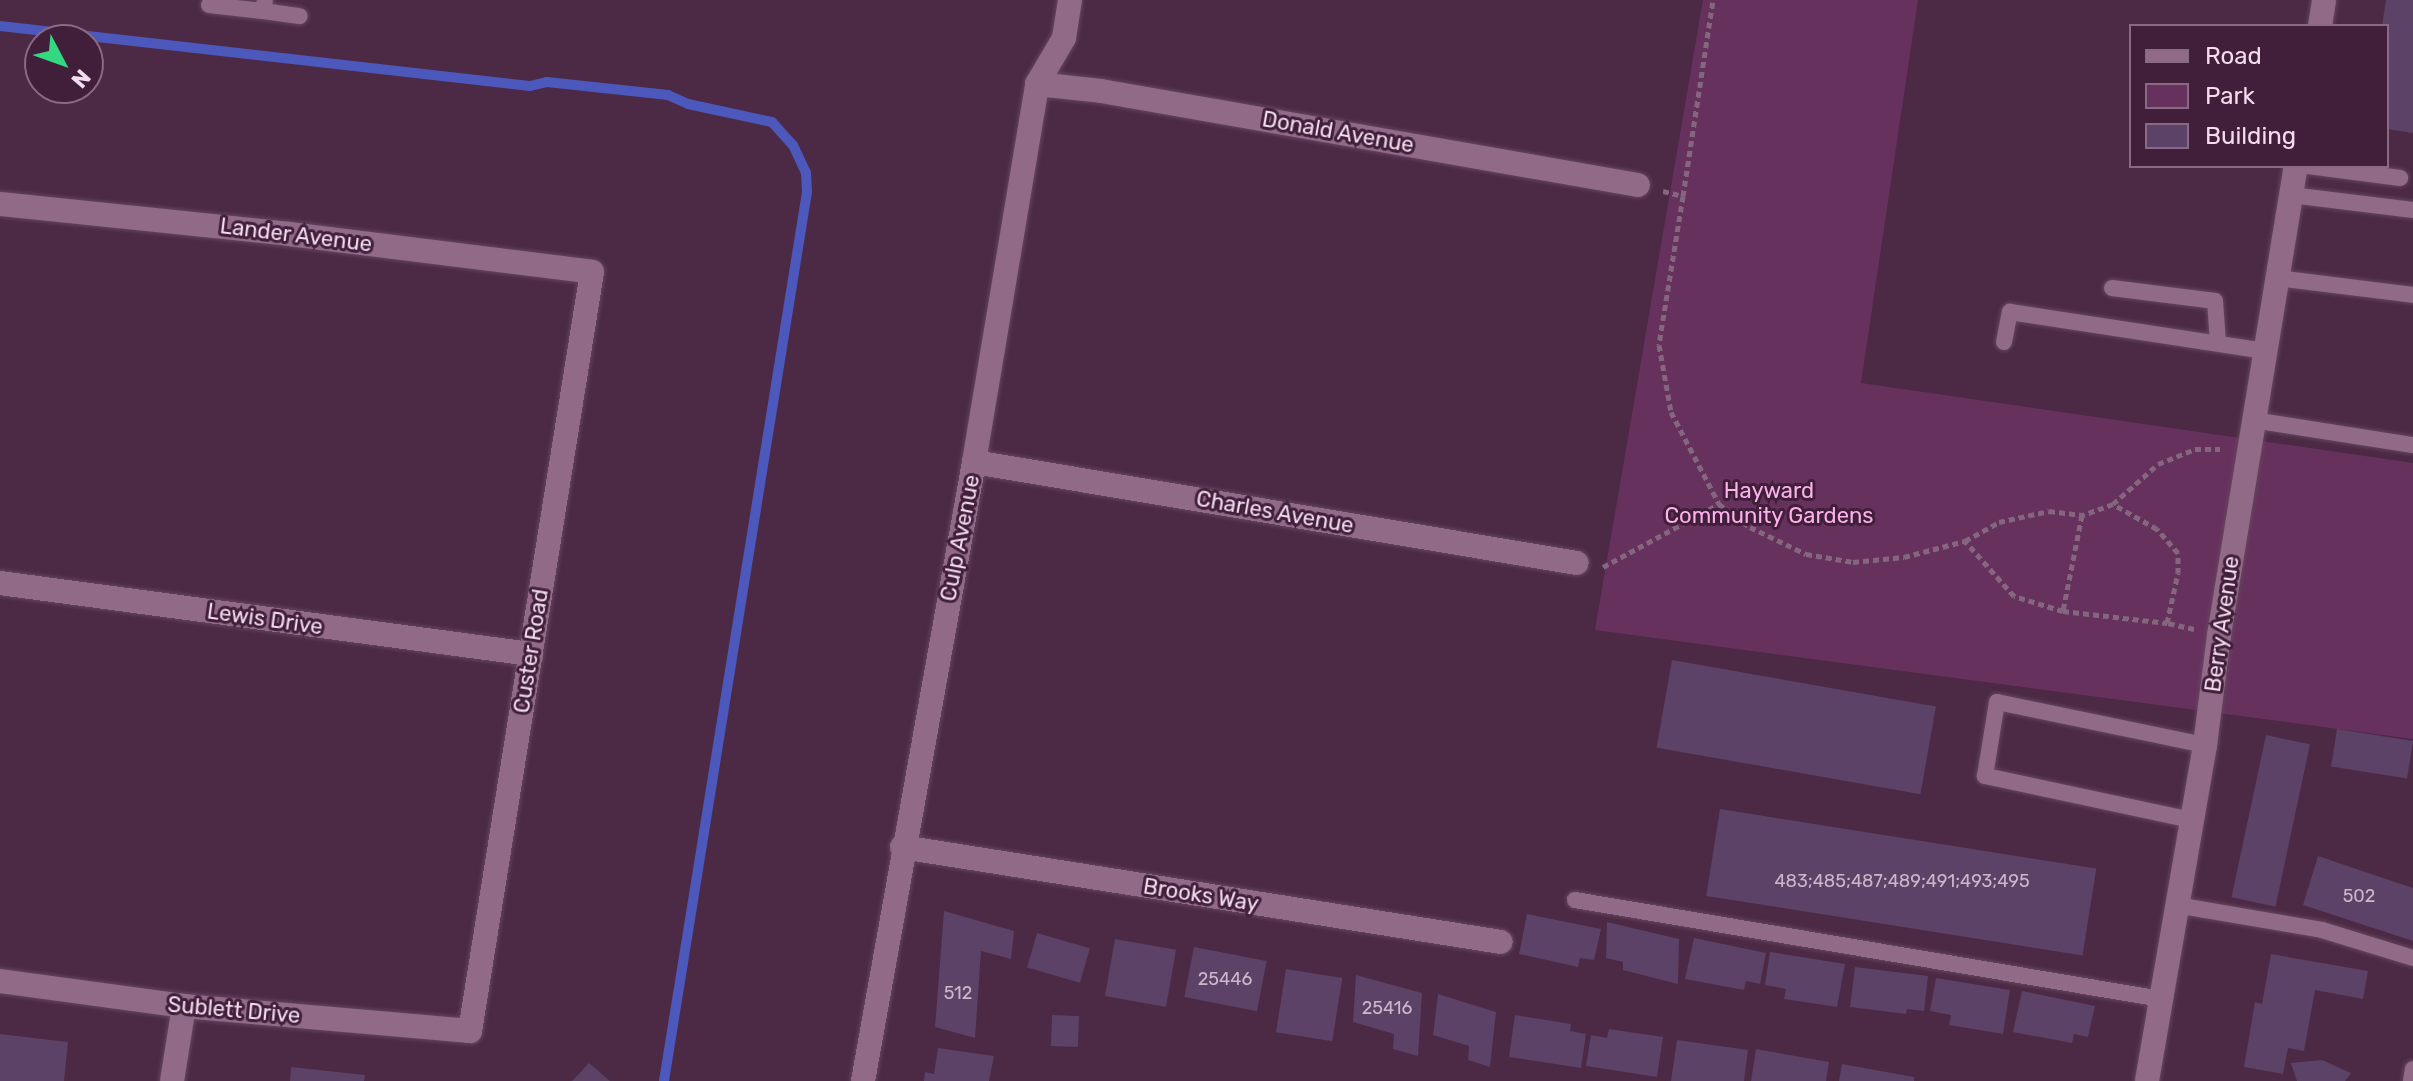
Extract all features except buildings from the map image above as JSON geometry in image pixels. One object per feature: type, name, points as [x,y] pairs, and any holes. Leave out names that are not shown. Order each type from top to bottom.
[{"type":"street","name":"Culp Avenue","points":[[863,1081],[902,847],[974,462],[1037,84],[1064,38],[1070,0]]},
{"type":"street","points":[[2320,24],[2324,0]]},
{"type":"street","name":"Donald Avenue","points":[[1037,84],[1101,91],[1638,185]]},
{"type":"street","name":"Berry Avenue","points":[[2147,1081],[2205,745],[2219,635],[2296,168]]},
{"type":"street","name":"Lander Avenue","points":[[0,204],[289,234],[592,272]]},
{"type":"street","name":"Custer Road","points":[[470,1031],[592,272]]},
{"type":"street","name":"Charles Avenue","points":[[974,462],[1577,563]]},
{"type":"street","name":"Lewis Drive","points":[[0,583],[531,654]]},
{"type":"street","name":"Brooks Way","points":[[902,847],[1501,942]]},
{"type":"street","name":"Sublett Drive","points":[[0,981],[184,1006],[470,1031]]},
{"type":"street","points":[[172,1081],[184,1006]]},
{"type":"lane","points":[[209,5],[264,6],[300,16]]},
{"type":"lane","points":[[2323,168],[2400,178]]},
{"type":"lane","points":[[2291,195],[2413,210]]},
{"type":"lane","points":[[2277,278],[2413,295]]},
{"type":"lane","points":[[2112,288],[2215,301],[2218,343]]},
{"type":"lane","points":[[2004,342],[2010,312],[2265,351]]},
{"type":"lane","points":[[2253,420],[2413,445]]},
{"type":"lane","points":[[2191,820],[1985,776],[1997,702],[2205,745]]},
{"type":"lane","points":[[1575,900],[2161,999]]},
{"type":"lane","points":[[2176,905],[2322,930],[2413,958]]},
{"type":"lane","points":[[2411,1081],[2413,1069]]},
{"type":"path","points":[[1713,0],[1659,345],[1671,412],[1719,504],[1750,527],[1806,554],[1853,562],[1904,557],[1965,541],[1999,522],[2049,511],[2082,515],[2113,504],[2158,464],[2195,449],[2249,448]]},
{"type":"path","points":[[1638,185],[1683,196]]},
{"type":"path","points":[[1577,563],[1605,567],[1719,504]]},
{"type":"path","points":[[2113,504],[2157,529],[2178,553],[2178,573],[2167,623]]},
{"type":"path","points":[[2063,611],[2082,515]]},
{"type":"path","points":[[1965,541],[2014,596],[2063,611],[2167,623],[2219,635]]},
{"type":"green space","name":"Hayward Community Gardens","points":[[1703,0],[1918,0],[1861,383],[2413,463],[2413,739],[1595,630]]},
{"type":"waterway","points":[[0,26],[530,86],[547,82],[668,95],[688,104],[772,122],[793,145],[806,173],[807,192],[664,1081]]}]
